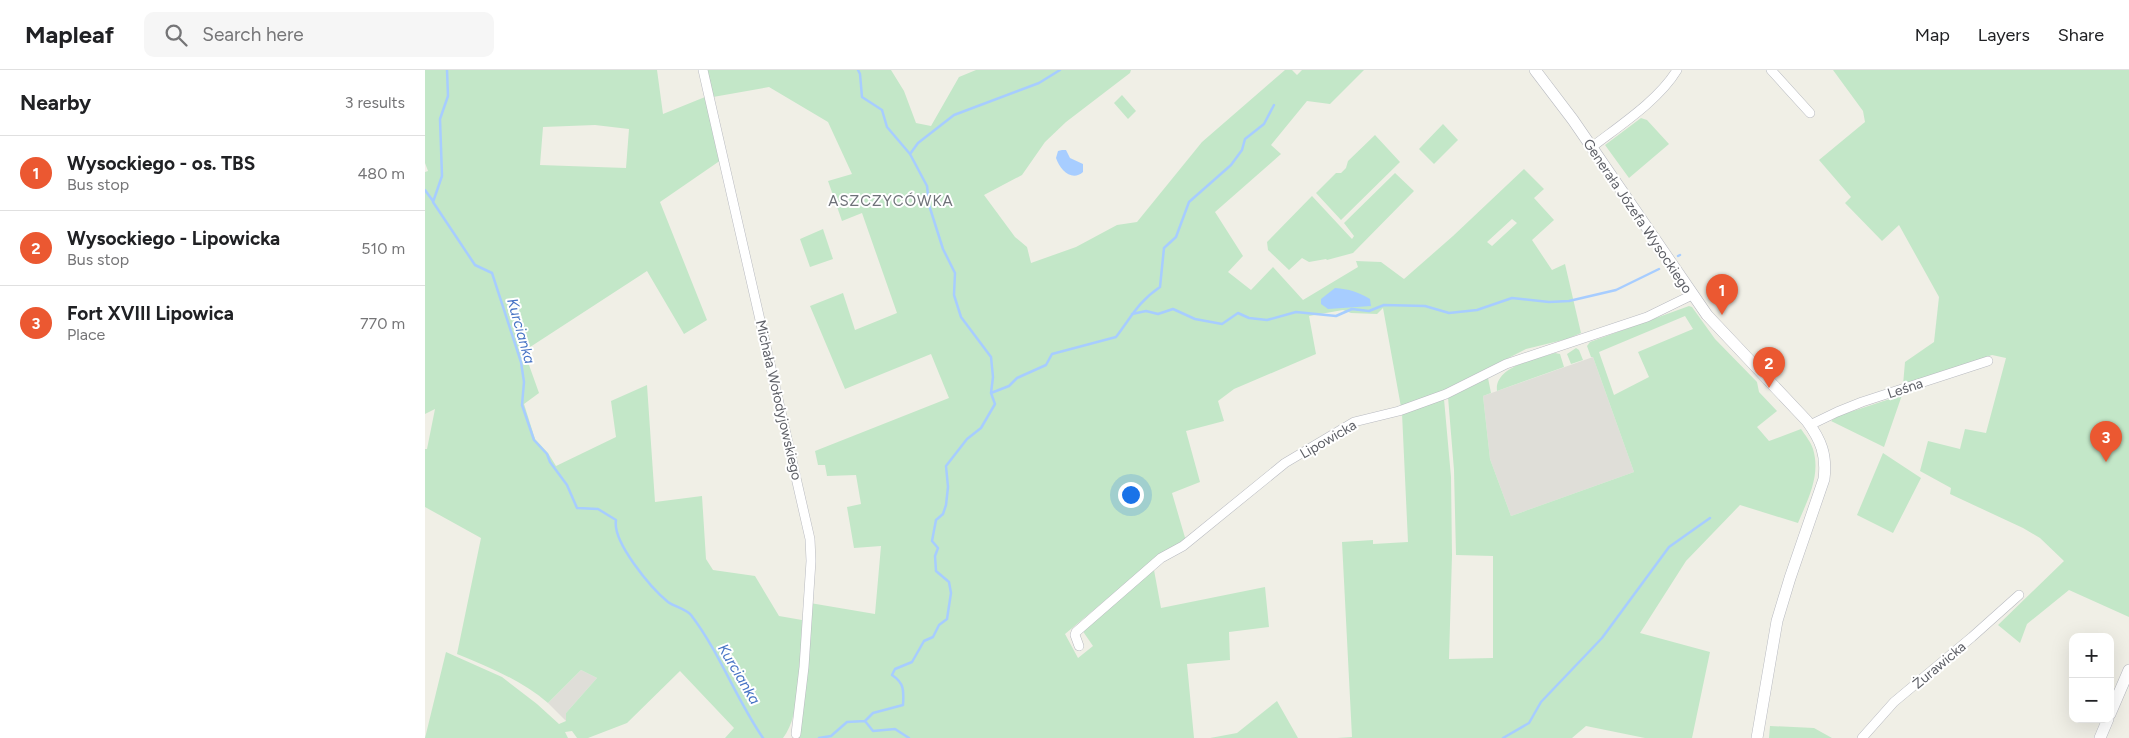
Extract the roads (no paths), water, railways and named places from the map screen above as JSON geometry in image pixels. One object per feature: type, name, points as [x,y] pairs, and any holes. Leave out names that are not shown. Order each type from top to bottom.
[{"type":"street","name":"Michała Wołodyjowskiego","points":[[703,70],[810,539],[811,566],[804,667],[795,734]]},
{"type":"street","name":"Generała Józefa Wysockiego","points":[[1535,70],[1592,148],[1692,295],[1725,335],[1810,425],[1824,449],[1826,463],[1824,479],[1781,605],[1771,647],[1757,738]]},
{"type":"street","points":[[1592,148],[1645,106],[1677,70]]},
{"type":"street","points":[[1771,70],[1811,113]]},
{"type":"street","name":"Lipowicka","points":[[1079,646],[1075,636],[1076,632],[1161,558],[1183,546],[1285,464],[1354,422],[1399,411],[1446,394],[1507,364],[1647,317],[1692,295]]},
{"type":"street","name":"Leśna","points":[[1810,425],[1861,402],[1988,361]]},
{"type":"street","name":"Żurawicka","points":[[1862,738],[1894,702],[1972,638],[2019,595]]},
{"type":"street","points":[[2114,705],[2129,670]]},
{"type":"street","points":[[2100,738],[2106,723]]},
{"type":"water","points":[[1066,150],[1070,158],[1083,164],[1083,172],[1075,176],[1067,173],[1060,167],[1056,158],[1058,151]]},
{"type":"water","points":[[1335,288],[1349,290],[1370,299],[1371,306],[1328,309],[1321,304],[1321,299]]},
{"type":"waterway","name":"Kurcianka","points":[[447,70],[448,96],[440,119],[442,176],[433,202],[475,265],[492,273],[521,362],[524,382],[522,405],[534,440],[547,454],[550,462],[567,485],[577,508],[598,509],[616,520],[616,529],[620,540],[643,576],[668,602],[691,615],[711,645],[744,708],[763,738]]},
{"type":"waterway","points":[[819,738],[831,736],[847,722],[865,721],[873,713],[903,705],[901,684],[892,675],[895,669],[912,662],[924,641],[933,637],[939,625],[947,619],[951,593],[949,582],[936,571],[935,556],[938,548],[932,541],[936,520],[943,514],[946,505],[948,487],[946,466],[967,439],[981,428],[995,404],[991,393],[993,377],[991,357],[961,317],[954,295],[955,273],[943,249],[929,205],[927,186],[910,154],[887,127],[882,110],[862,97],[858,70]]},
{"type":"waterway","points":[[910,154],[918,143],[954,115],[1039,83],[1060,70]]},
{"type":"waterway","points":[[991,393],[1009,386],[1017,378],[1046,365],[1052,354],[1116,337],[1141,304],[1160,287],[1164,248],[1176,237],[1189,202],[1231,165],[1242,150],[1245,139],[1264,124],[1274,105]]},
{"type":"waterway","points":[[425,190],[433,201]]},
{"type":"waterway","points":[[1132,314],[1146,311],[1158,314],[1173,309],[1195,319],[1222,324],[1238,313],[1249,318],[1267,320],[1296,312],[1336,316],[1352,309],[1369,311],[1384,305],[1425,306],[1449,313],[1477,310],[1512,298],[1549,302],[1569,301],[1616,290],[1659,269]]},
{"type":"waterway","points":[[1503,738],[1529,723],[1541,702],[1602,638],[1669,547],[1710,518]]},
{"type":"waterway","points":[[865,721],[873,731],[895,729],[909,738]]},
{"type":"place","name":"Wysockiego - os. TBS","points":[[1722,315]]},
{"type":"place","name":"Wysockiego - Lipowicka","points":[[1769,388]]},
{"type":"place","name":"Fort XVIII Lipowica","points":[[2106,462]]},
{"type":"district","name":"ASZCZYCÓWKA","points":[[891,201]]}]
